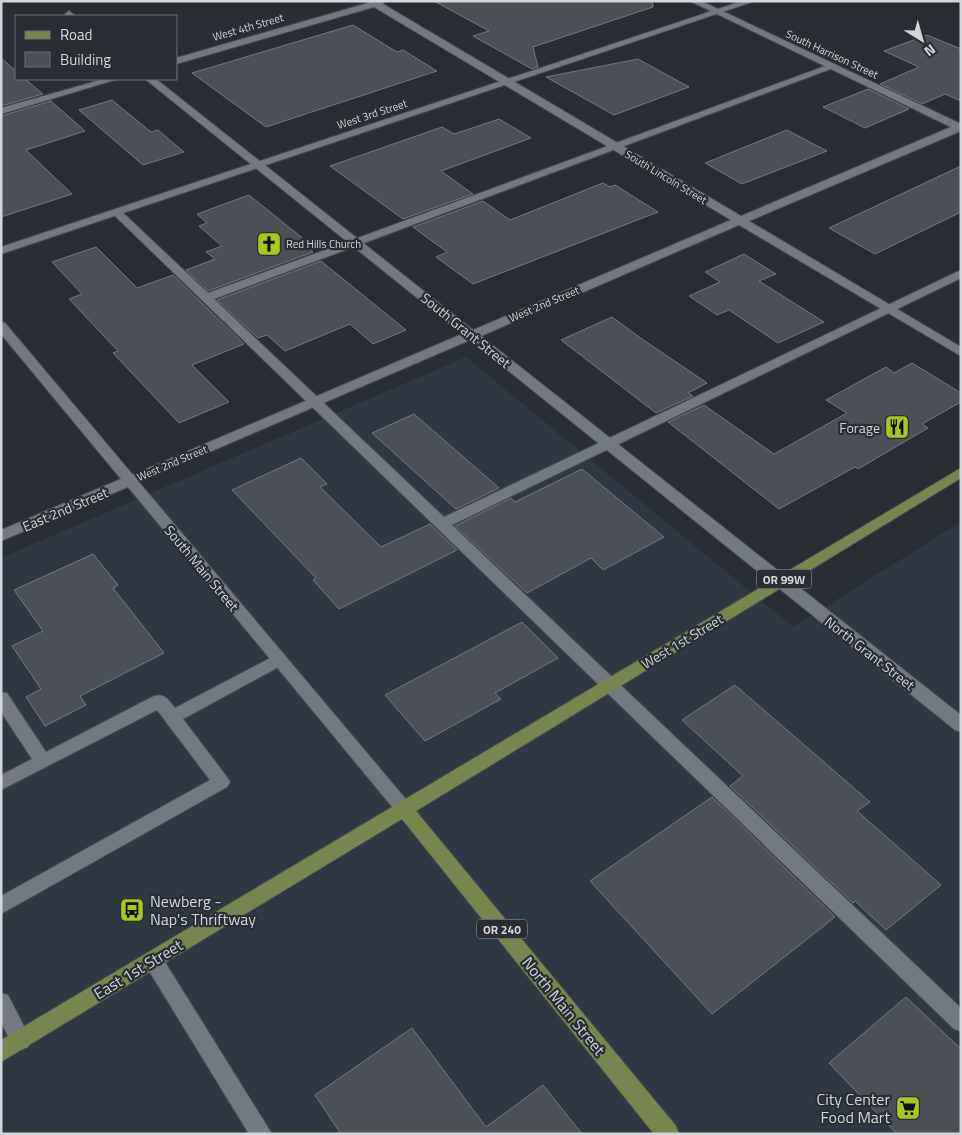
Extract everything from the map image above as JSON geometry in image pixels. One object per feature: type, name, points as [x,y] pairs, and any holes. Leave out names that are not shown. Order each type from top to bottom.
[{"type":"main road","name":"West 1st Street","points":[[404,809],[961,472]]},
{"type":"main road","name":"East 1st Street","points":[[1,1052],[404,809]]},
{"type":"main road","name":"North Main Street","points":[[404,809],[668,1134]]},
{"type":"street","name":"South Harrison Street","points":[[694,1],[960,128]]},
{"type":"street","name":"West 3rd Street","points":[[1,250],[751,1]]},
{"type":"street","name":"West 4th Street","points":[[178,60],[377,2]]},
{"type":"street","name":"South Lincoln Street","points":[[377,2],[615,147],[961,352]]},
{"type":"street","points":[[205,298],[832,66]]},
{"type":"street","points":[[1,111],[110,80]]},
{"type":"street","name":"South Grant Street","points":[[151,80],[780,582]]},
{"type":"street","name":"West 2nd Street","points":[[130,481],[960,128]]},
{"type":"street","points":[[116,212],[440,525],[961,1022]]},
{"type":"street","points":[[440,525],[961,273]]},
{"type":"street","name":"South Main Street","points":[[1,326],[404,809]]},
{"type":"street","name":"East 2nd Street","points":[[1,536],[130,481]]},
{"type":"street","name":"North Grant Street","points":[[780,582],[961,724]]},
{"type":"street","points":[[172,717],[278,660]]},
{"type":"street","points":[[1,698],[43,761]]},
{"type":"street","points":[[1,783],[160,701],[221,782],[1,906]]},
{"type":"street","points":[[153,960],[261,1134]]},
{"type":"street","points":[[1,1002],[21,1040]]},
{"type":"shaded area","points":[[466,357],[793,627],[961,522],[961,1134],[1,1134],[1,558]]},
{"type":"building","points":[[434,1],[652,1],[653,7],[533,47],[538,67],[532,69],[473,36],[489,31]]},
{"type":"building","points":[[353,25],[397,52],[403,50],[437,71],[266,127],[192,73]]},
{"type":"building","points":[[927,35],[961,49],[961,101],[945,94],[922,104],[880,84],[919,67],[884,51]]},
{"type":"building","points":[[1,58],[15,70],[15,80],[26,80],[43,94],[1,106]]},
{"type":"building","points":[[638,59],[689,87],[614,115],[546,77]]},
{"type":"building","points":[[868,89],[909,109],[865,128],[823,107]]},
{"type":"building","points":[[112,100],[151,132],[158,130],[184,152],[143,165],[79,110]]},
{"type":"building","points":[[51,101],[85,131],[26,150],[72,194],[1,217],[1,116]]},
{"type":"building","points":[[499,119],[531,138],[441,171],[473,194],[403,219],[330,166],[442,127],[454,134]]},
{"type":"building","points":[[787,130],[827,151],[742,184],[705,163]]},
{"type":"building","points":[[961,166],[961,212],[875,254],[829,228]]},
{"type":"building","points":[[603,183],[610,187],[615,185],[658,212],[473,284],[436,257],[447,252],[413,227],[483,201],[510,220]]},
{"type":"building","name":"Red Hills Church","points":[[249,195],[311,245],[306,246],[313,252],[208,291],[186,270],[215,259],[206,252],[222,246],[199,226],[207,223],[197,214]]},
{"type":"building","points":[[96,247],[137,288],[173,275],[244,344],[192,365],[229,402],[179,423],[113,353],[118,351],[69,299],[82,294],[52,262]]},
{"type":"building","points":[[744,254],[776,274],[759,281],[824,322],[778,343],[729,310],[717,315],[689,296],[720,282],[705,272]]},
{"type":"building","points":[[321,261],[406,330],[373,344],[350,324],[285,351],[267,335],[258,338],[217,300]]},
{"type":"building","points":[[612,317],[707,383],[688,393],[693,396],[656,413],[561,340]]},
{"type":"building","points":[[912,363],[961,393],[961,402],[922,424],[928,428],[858,469],[855,467],[779,509],[668,422],[704,405],[774,454],[847,413],[826,400],[886,367],[894,373]]},
{"type":"building","points":[[414,414],[499,488],[456,509],[372,433]]},
{"type":"building","points":[[301,458],[327,484],[320,487],[381,547],[430,524],[457,550],[339,609],[313,580],[316,578],[232,490]]},
{"type":"building","points":[[582,469],[664,537],[603,570],[591,558],[527,593],[455,526],[511,498],[515,502]]},
{"type":"building","points":[[93,554],[118,585],[113,588],[164,653],[80,696],[86,705],[45,726],[26,697],[41,689],[12,646],[43,631],[14,590]]},
{"type":"building","points":[[522,622],[558,658],[495,693],[501,699],[425,741],[385,695]]},
{"type":"building","points":[[735,685],[870,802],[857,811],[941,885],[886,930],[855,901],[853,903],[730,786],[743,776],[682,720]]},
{"type":"building","points":[[712,797],[835,917],[712,1014],[590,881]]},
{"type":"building","points":[[906,997],[961,1049],[961,1134],[897,1134],[829,1063]]},
{"type":"building","points":[[412,1028],[486,1127],[543,1085],[582,1134],[341,1134],[315,1095]]},
{"type":"place","name":"Red Hills Church","points":[[269,244]]},
{"type":"place","name":"Forage","points":[[897,427]]},
{"type":"place","name":"Newberg - Nap's Thriftway","points":[[132,910]]},
{"type":"place","name":"City Center Food Mart","points":[[908,1108]]}]
